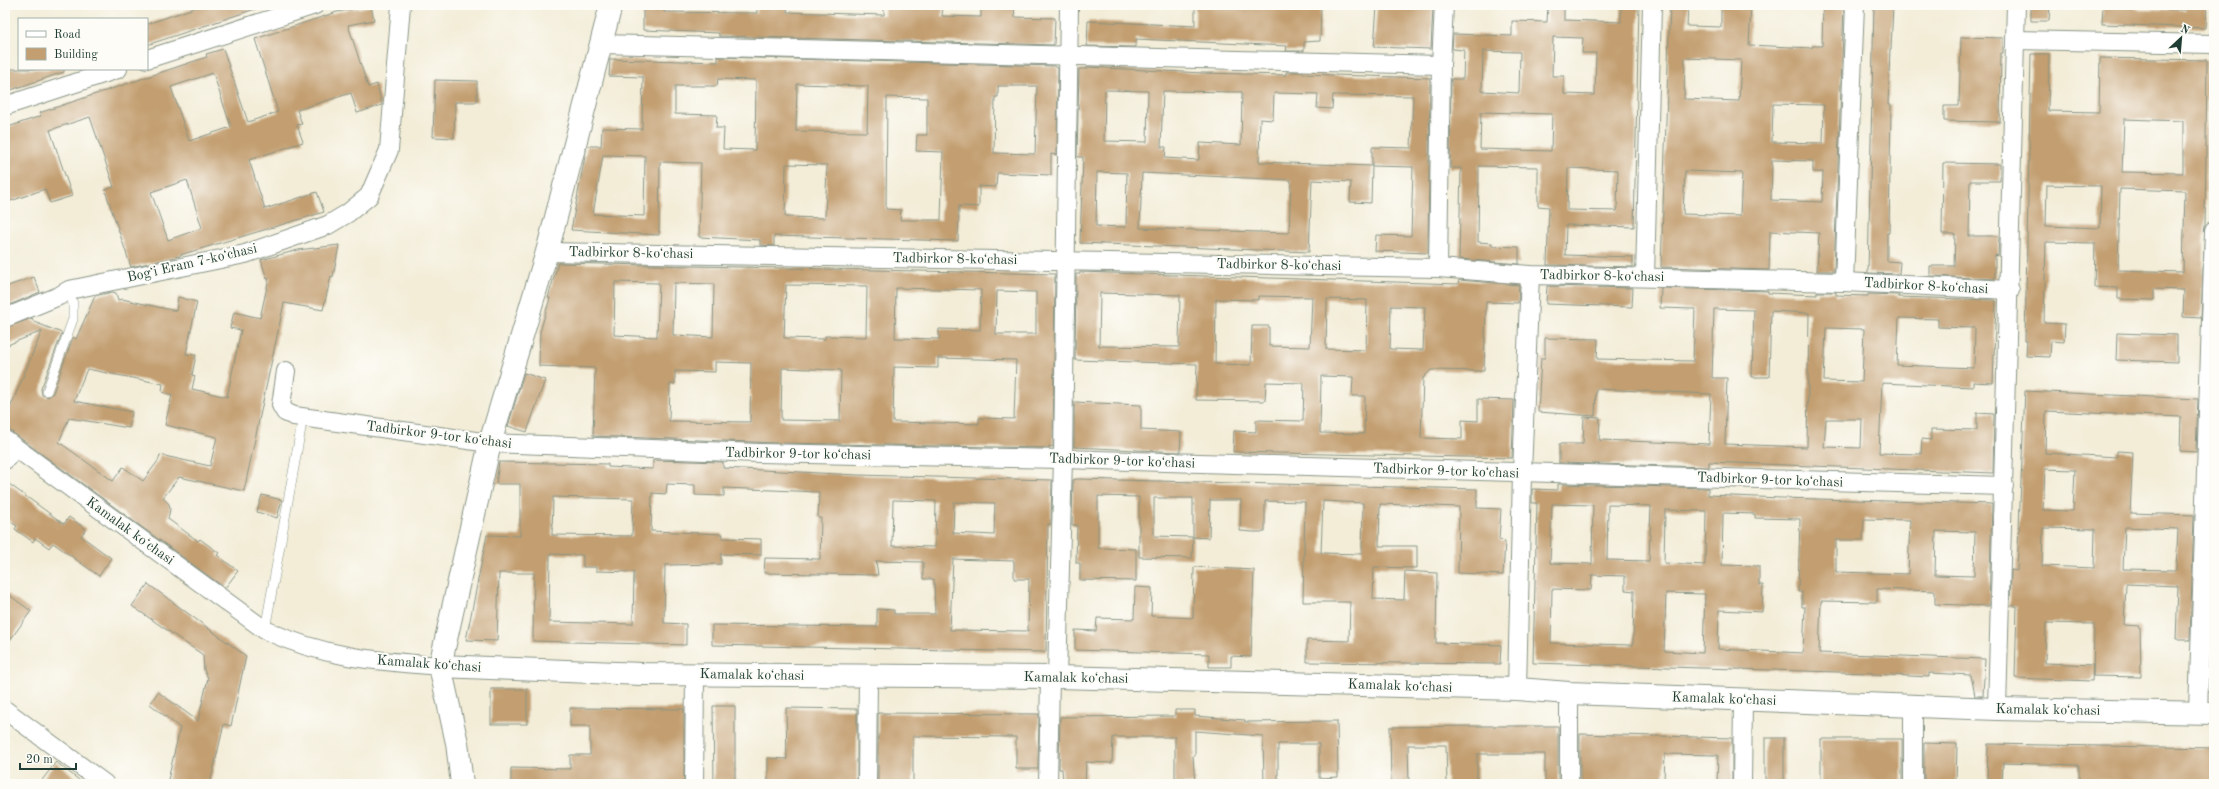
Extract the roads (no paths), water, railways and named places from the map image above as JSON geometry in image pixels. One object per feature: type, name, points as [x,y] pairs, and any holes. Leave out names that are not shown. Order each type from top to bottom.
[{"type":"street","points":[[148,59],[315,5]]},
{"type":"street","name":"Bogʻi Eram 7-koʻchasi","points":[[5,318],[59,296],[69,290],[245,254],[328,225],[348,213],[369,196],[389,150],[401,5]]},
{"type":"street","points":[[462,784],[457,743],[440,666],[490,444],[548,252],[611,5]]},
{"type":"street","points":[[1048,784],[1063,459],[1069,5]]},
{"type":"street","points":[[1438,268],[1441,65],[1444,5]]},
{"type":"street","points":[[1644,277],[1652,5]]},
{"type":"street","points":[[1844,282],[1854,5]]},
{"type":"street","points":[[1997,709],[2010,290],[2016,5]]},
{"type":"street","points":[[2016,40],[2214,44]]},
{"type":"street","points":[[601,44],[1068,57],[1441,65]]},
{"type":"street","points":[[5,106],[115,70]]},
{"type":"street","points":[[2206,713],[2214,231]]},
{"type":"street","name":"Tadbirkor 8-koʻchasi","points":[[548,252],[1438,268],[1530,275],[1844,282],[2010,290]]},
{"type":"street","points":[[1517,690],[1522,473],[1530,275]]},
{"type":"street","name":"Tadbirkor 9-tor koʻchasi","points":[[286,371],[281,405],[285,412],[303,417],[490,444],[759,453],[1063,459],[2004,486]]},
{"type":"street","name":"Kamalak koʻchasi","points":[[8,450],[265,630],[296,644],[333,654],[440,666],[695,674],[1053,677],[1517,690],[1997,709],[2206,713]]},
{"type":"street","points":[[694,784],[695,674]]},
{"type":"street","points":[[867,784],[868,676]]},
{"type":"street","points":[[1569,693],[1569,784]]},
{"type":"street","points":[[1742,784],[1743,700]]},
{"type":"street","points":[[1913,706],[1913,784]]},
{"type":"street","points":[[5,710],[105,784]]},
{"type":"lane","points":[[47,391],[73,319],[73,304],[69,290]]},
{"type":"lane","points":[[265,630],[303,417]]}]
